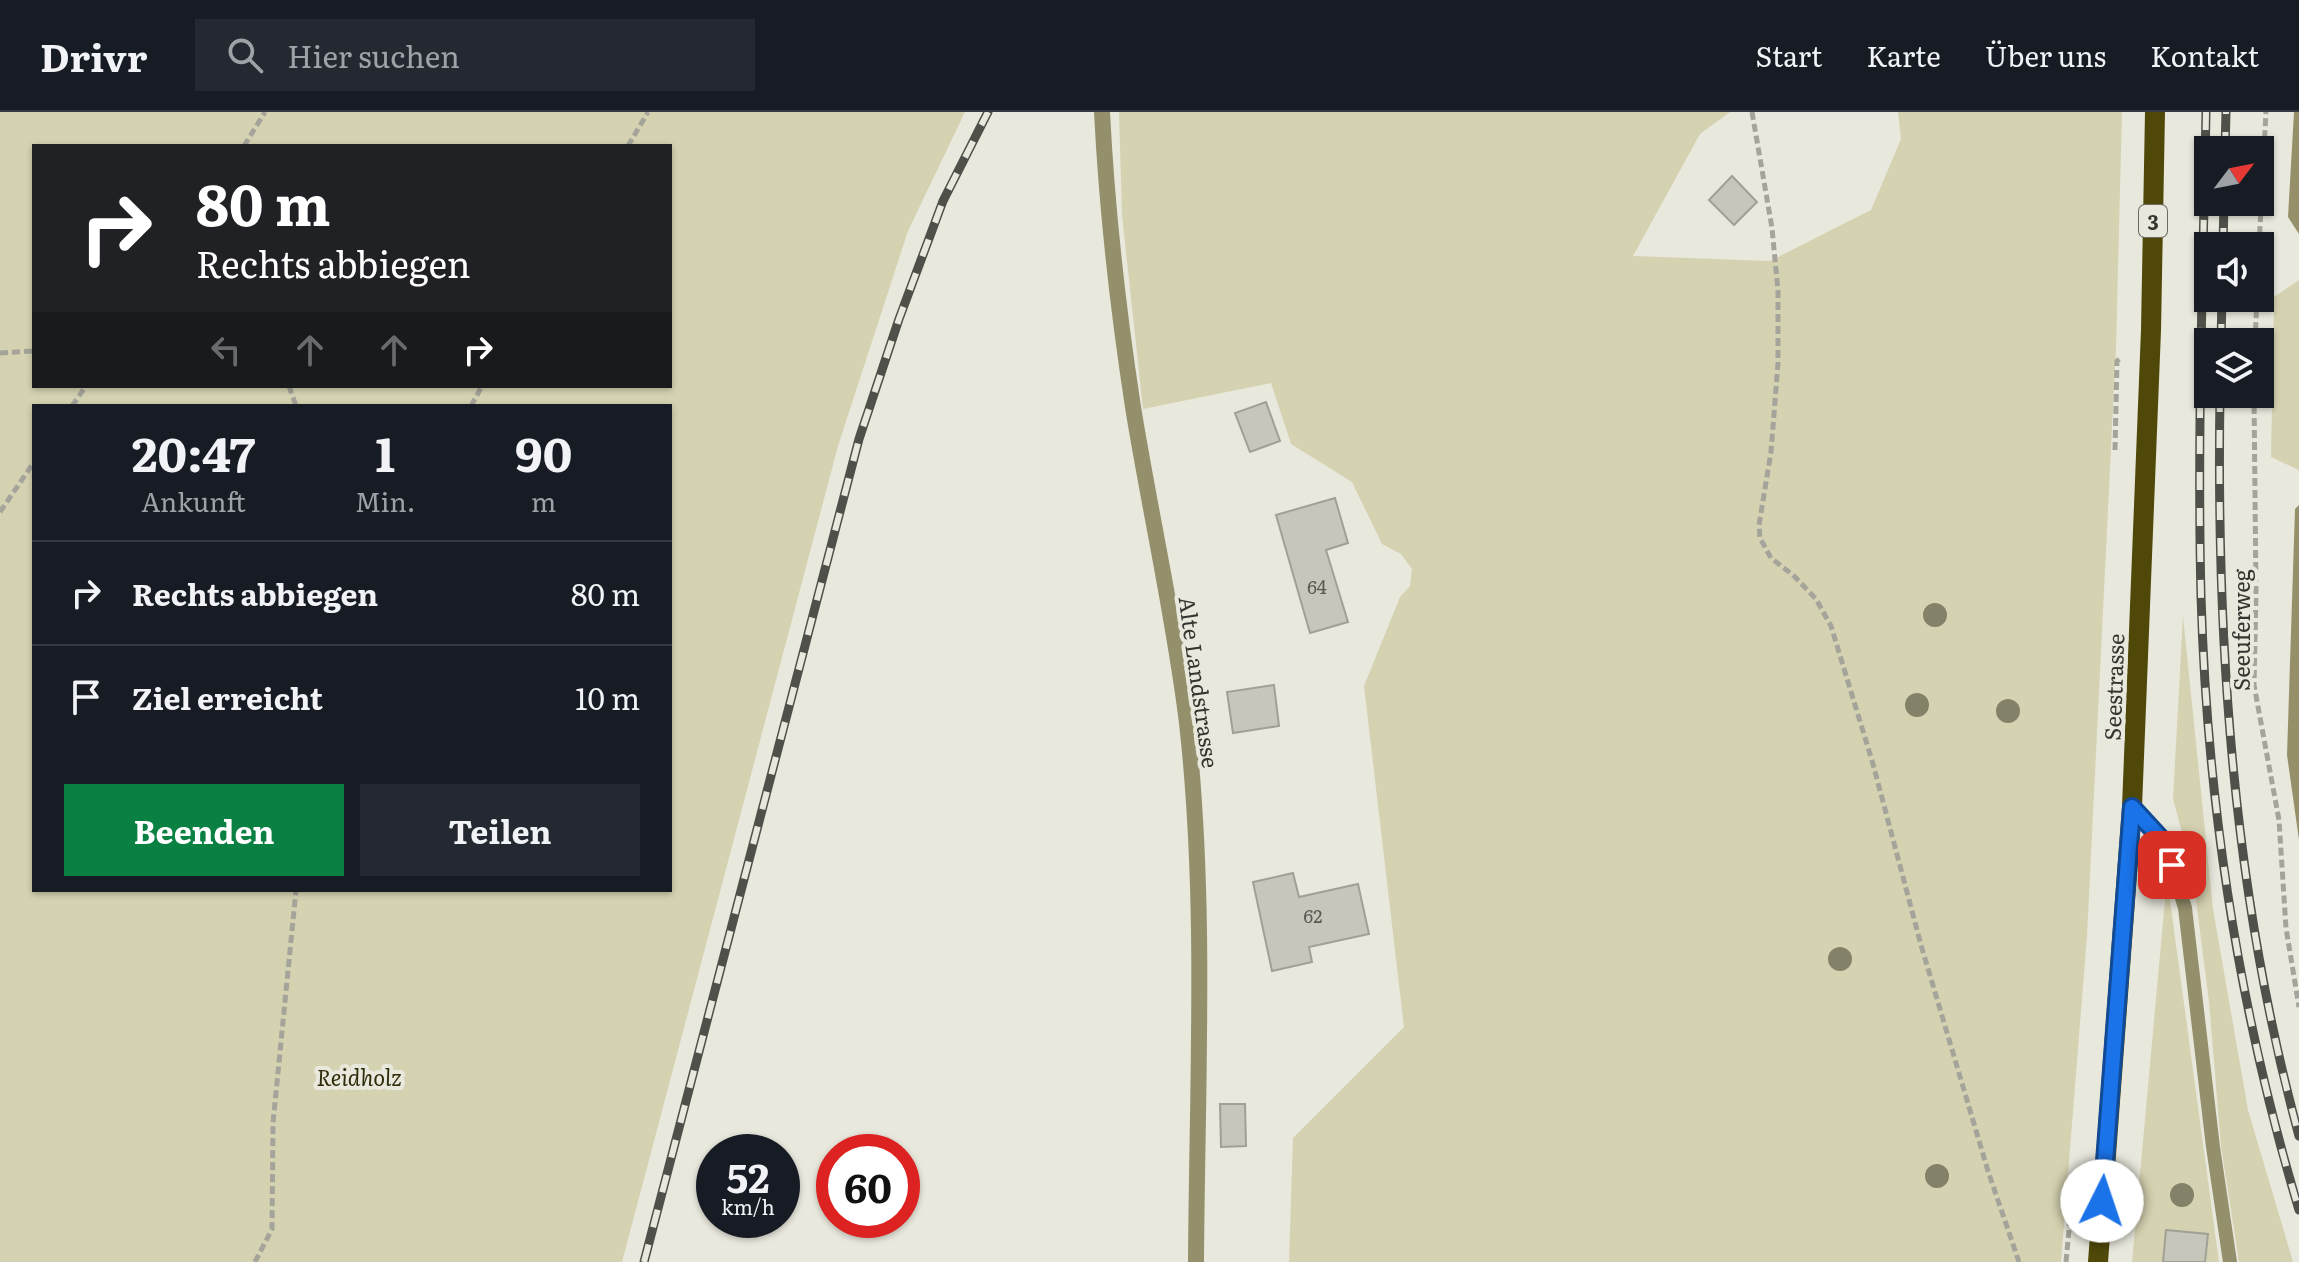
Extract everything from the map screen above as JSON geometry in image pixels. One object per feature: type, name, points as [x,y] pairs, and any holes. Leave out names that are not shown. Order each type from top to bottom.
[{"type":"main road","name":"Seestrasse","points":[[2098,1262],[2132,807],[2151,330],[2155,112]]},
{"type":"street","name":"Alte Landstrasse","points":[[1102,112],[1111,249],[1186,722],[1198,852],[1196,1262]]},
{"type":"lane","points":[[2132,807],[2166,844],[2185,908],[2230,1262]]},
{"type":"path","points":[[245,144],[265,112]]},
{"type":"path","points":[[629,144],[648,112]]},
{"type":"path","points":[[1752,112],[1772,228],[1778,291],[1778,363],[1760,538],[1771,558],[1816,599],[1831,626],[1873,764],[1921,945],[1988,1171],[2019,1262]]},
{"type":"path","points":[[2260,232],[2266,112]]},
{"type":"path","points":[[252,133],[253,144]]},
{"type":"path","points":[[2115,456],[2117,361],[2151,330]]},
{"type":"path","points":[[0,353],[32,351]]},
{"type":"path","name":"Seeuferweg","points":[[2254,408],[2254,685],[2279,820],[2286,928],[2299,1007]]},
{"type":"path","points":[[0,512],[32,465]]},
{"type":"path","points":[[255,1262],[272,1229],[273,1123],[296,892]]},
{"type":"path","points":[[2066,1262],[2073,1185]]},
{"type":"green space","name":"Reidholz","points":[[0,112],[965,112],[908,231],[838,446],[622,1262],[0,1262]]},
{"type":"green space","points":[[1119,112],[1730,112],[1700,134],[1633,256],[1770,261],[1871,210],[1901,139],[1898,112],[2122,112],[2116,347],[2087,936],[2061,1262],[1289,1262],[1293,1138],[1404,1027],[1364,686],[1400,597],[1410,586],[1412,569],[1401,554],[1382,544],[1352,482],[1291,444],[1271,383],[1143,409],[1122,215]]},
{"type":"green space","points":[[2299,280],[2299,470],[2271,457],[2274,297]]},
{"type":"green space","points":[[2183,616],[2213,909],[2248,1110],[2293,1262],[2239,1262],[2221,1146],[2209,1002],[2192,869],[2173,799]]},
{"type":"green space","points":[[2167,878],[2219,1262],[2132,1262]]},
{"type":"shaded area","points":[[2294,112],[2299,112],[2299,234],[2288,217]]},
{"type":"shaded area","points":[[2299,505],[2299,840],[2287,755],[2295,509]]},
{"type":"building","points":[[1732,176],[1757,202],[1734,225],[1709,200]]},
{"type":"building","points":[[1266,402],[1280,441],[1250,452],[1235,413]]},
{"type":"building","points":[[1335,498],[1348,543],[1326,550],[1348,622],[1310,633],[1276,515]]},
{"type":"building","points":[[1274,685],[1279,726],[1233,733],[1227,692]]},
{"type":"building","points":[[1293,873],[1299,897],[1358,884],[1369,934],[1309,947],[1312,962],[1272,971],[1253,882]]},
{"type":"building","points":[[1220,1104],[1245,1104],[1246,1146],[1221,1147]]},
{"type":"building","points":[[2166,1230],[2208,1234],[2205,1262],[2163,1262]]},
{"type":"railway","points":[[644,1262],[859,439],[943,201],[988,112]]},
{"type":"railway","points":[[2206,112],[2200,536],[2204,674],[2210,751],[2243,983],[2259,1059],[2299,1210]]},
{"type":"railway","points":[[2225,136],[2226,112]]},
{"type":"railway","points":[[2223,232],[2224,216]]},
{"type":"railway","points":[[2221,328],[2222,312]]},
{"type":"railway","points":[[2220,408],[2221,581],[2233,768],[2258,953],[2276,1045],[2299,1136]]},
{"type":"route","points":[[2102,1201],[2132,807],[2166,844],[2172,865]]}]
